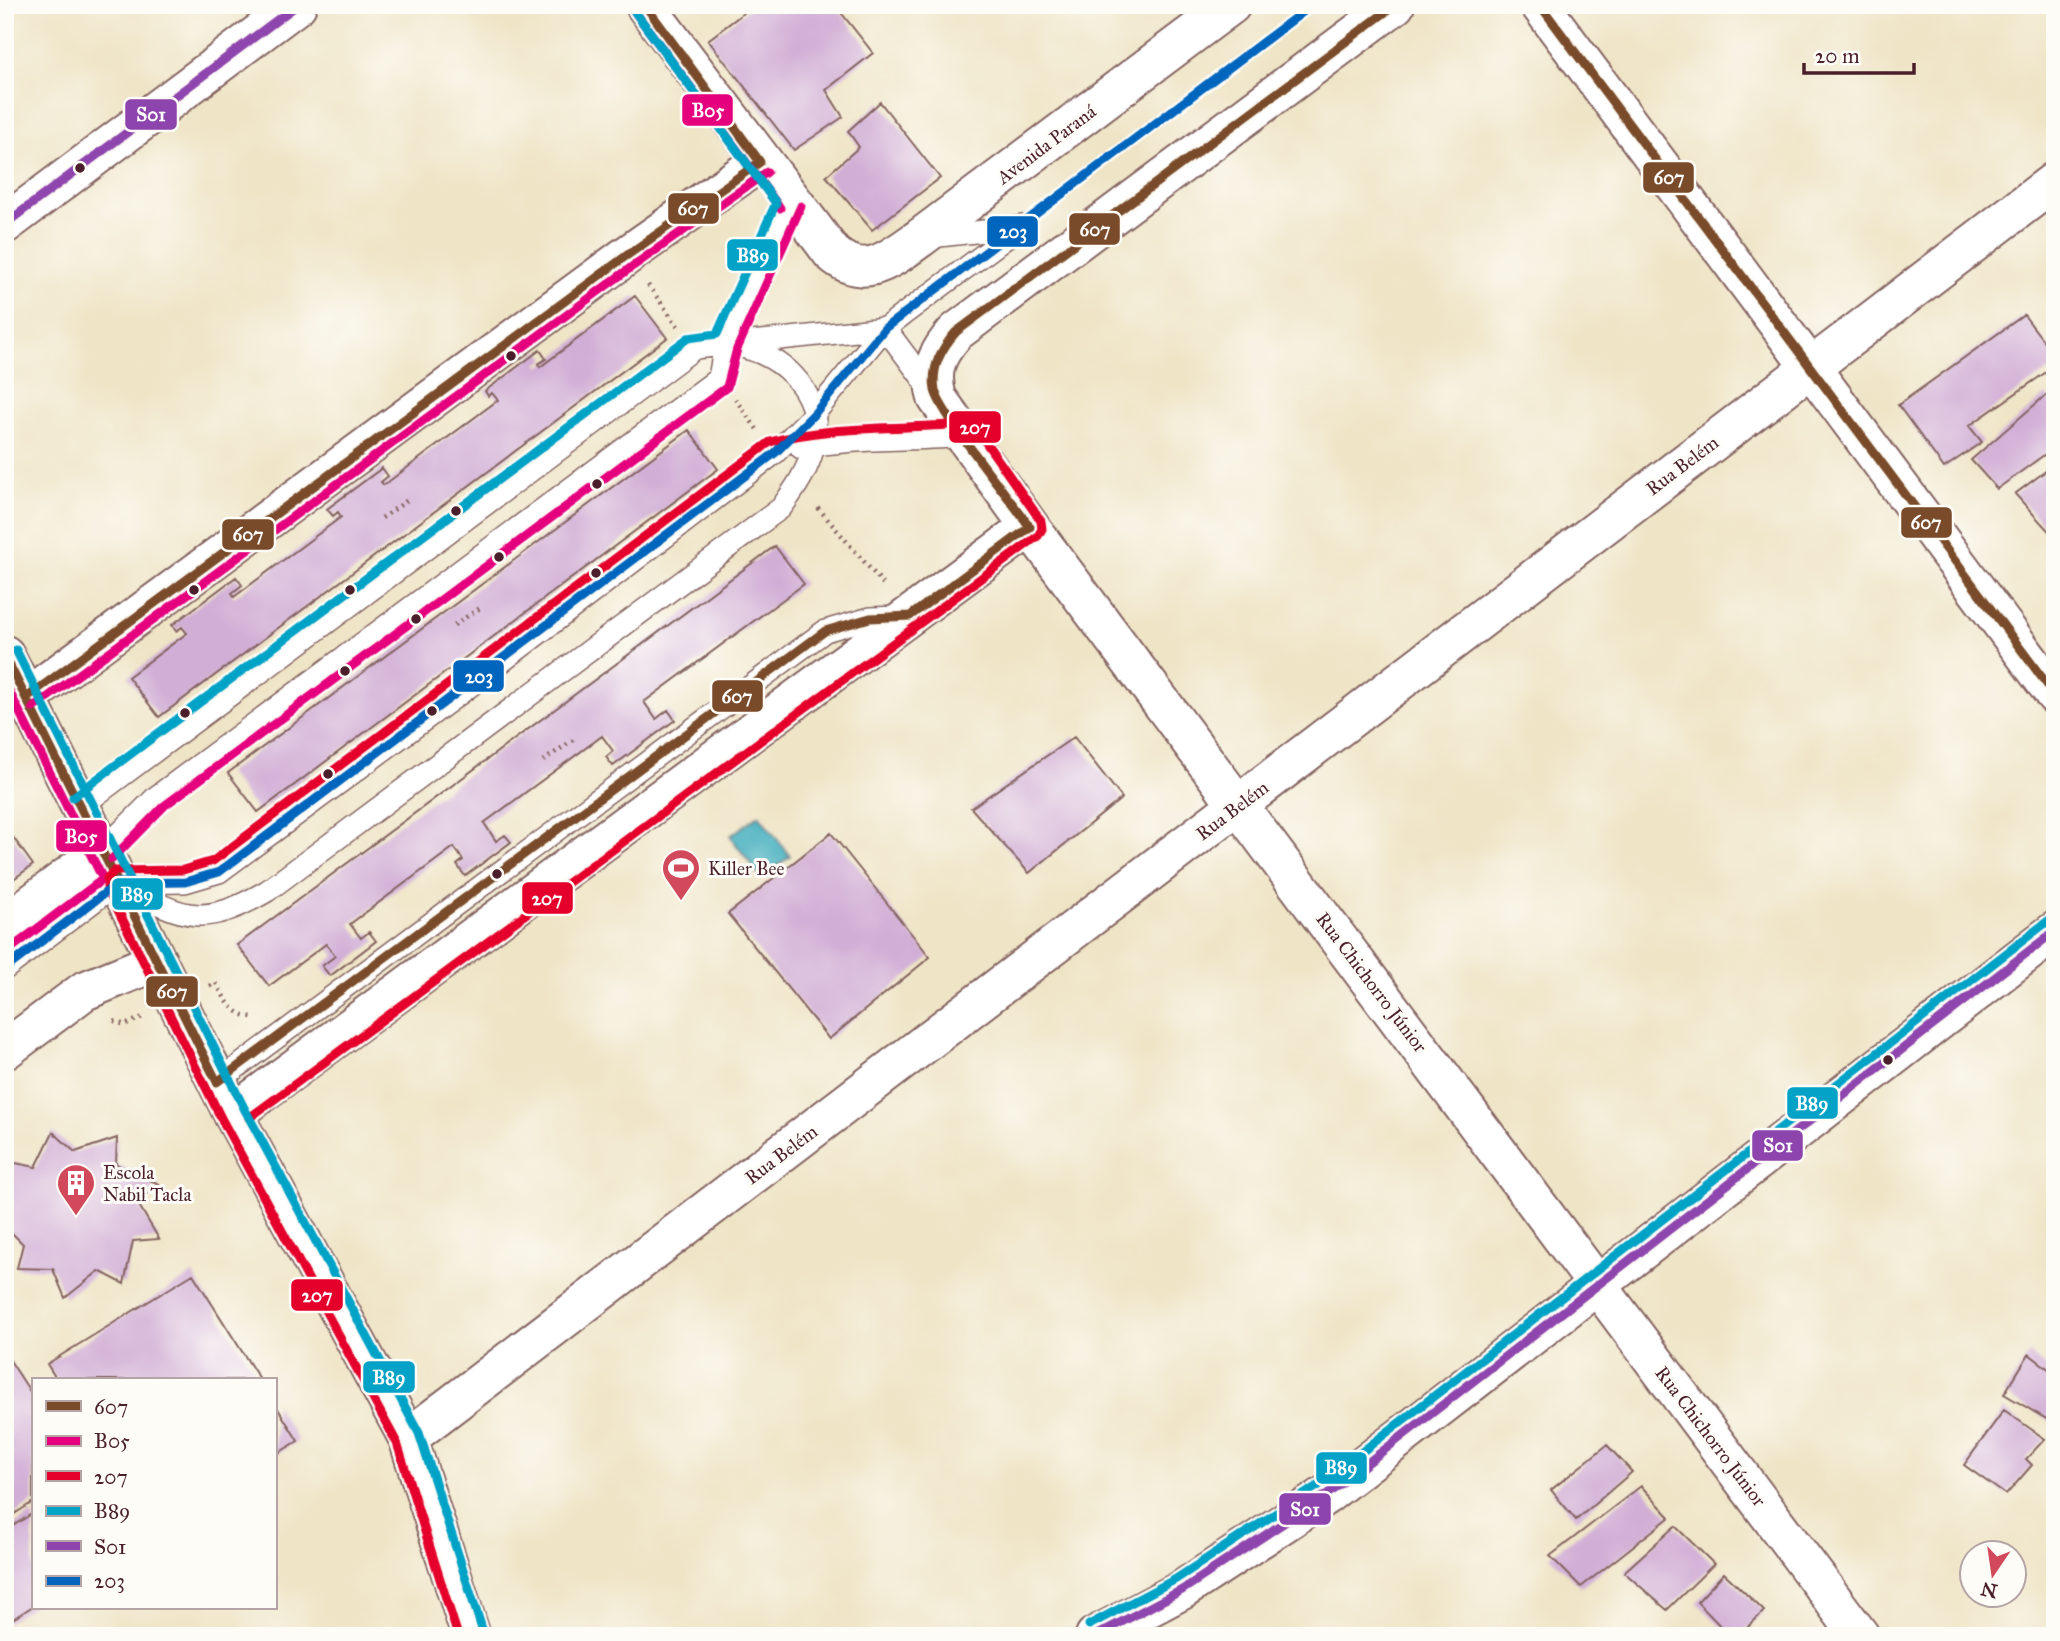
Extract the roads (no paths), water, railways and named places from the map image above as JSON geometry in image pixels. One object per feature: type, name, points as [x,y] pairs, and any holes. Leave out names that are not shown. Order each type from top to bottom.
[{"type":"street","points":[[5,224],[296,5]]},
{"type":"street","points":[[645,5],[790,201]]},
{"type":"street","name":"Avenida Paraná","points":[[790,201],[832,253],[854,267],[875,265],[920,238],[1231,5]]},
{"type":"street","points":[[937,398],[933,382],[934,362],[956,332],[1395,5]]},
{"type":"street","points":[[1540,5],[2055,695]]},
{"type":"street","points":[[26,698],[626,256],[760,162]]},
{"type":"street","name":"Rua Belém","points":[[408,1438],[2055,181]]},
{"type":"street","name":"Rua Chichorro Júnior","points":[[937,398],[1030,527],[1240,804],[1860,1636]]},
{"type":"street","points":[[225,1098],[910,616],[1030,527]]},
{"type":"street","points":[[5,655],[225,1098],[408,1438],[471,1636]]},
{"type":"street","points":[[5,923],[111,867]]},
{"type":"street","points":[[1097,1635],[1182,1590],[1265,1538],[1326,1495],[2055,931]]},
{"type":"street","points":[[5,1050],[84,991],[109,978],[157,961]]},
{"type":"lane","points":[[5,969],[111,867],[156,797],[719,379],[725,345],[790,201]]},
{"type":"lane","points":[[111,867],[185,882],[219,872],[466,689],[775,453],[814,414],[886,328],[1022,226],[920,238]]},
{"type":"lane","points":[[80,807],[695,348],[886,328]]},
{"type":"lane","name":"Rua Chichorro Júnior","points":[[886,328],[937,398]]},
{"type":"lane","points":[[111,867],[170,911],[207,917],[243,905],[267,891],[781,508],[799,485],[814,445],[814,414],[805,390],[790,370],[770,355],[746,346],[725,345]]},
{"type":"lane","points":[[775,453],[814,445],[966,436]]},
{"type":"water","points":[[759,815],[790,856],[761,878],[730,836]]},
{"type":"place","name":"Killer Bee","points":[[681,902]]},
{"type":"place","name":"Escola Nabil Tacla","points":[[76,1217]]}]
